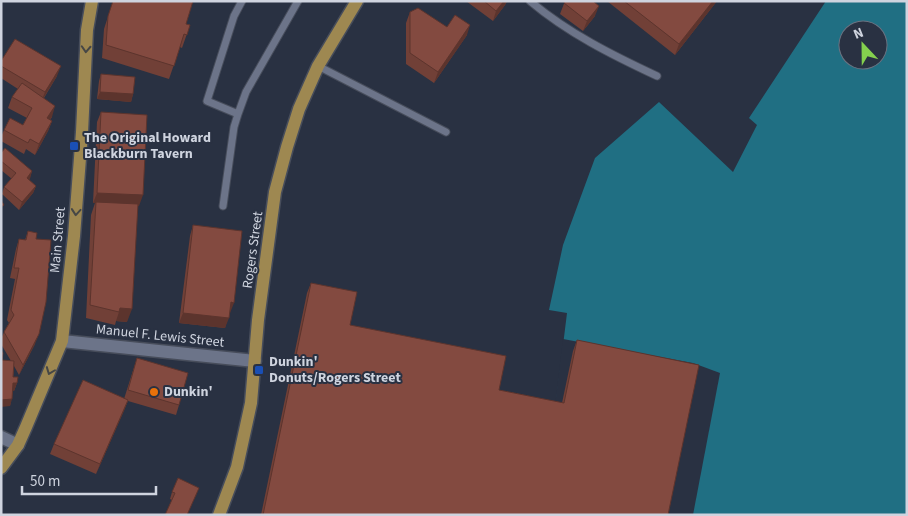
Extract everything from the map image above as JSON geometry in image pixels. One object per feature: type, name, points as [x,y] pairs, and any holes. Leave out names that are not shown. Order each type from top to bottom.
[{"type":"main road","name":"Main Street","points":[[1,468],[18,445],[62,341],[74,236],[87,30],[92,1]]},
{"type":"main road","name":"Rogers Street","points":[[218,515],[237,467],[251,403],[276,192],[290,137],[299,109],[318,66],[357,1]]},
{"type":"street","name":"Manuel F. Lewis Street","points":[[62,341],[255,361]]},
{"type":"street","points":[[1,437],[18,445]]},
{"type":"lane","points":[[238,114],[207,101],[234,16],[242,1]]},
{"type":"lane","points":[[223,206],[234,127],[246,92],[298,1]]},
{"type":"lane","points":[[530,1],[545,14],[606,52],[657,76]]},
{"type":"lane","points":[[318,66],[446,132]]},
{"type":"water","points":[[826,1],[907,1],[907,515],[542,515],[567,313],[549,310],[563,245],[595,158],[659,102],[733,172],[757,125],[749,118]]},
{"type":"pier","points":[[563,339],[693,363],[720,373],[693,515],[542,515]]},
{"type":"building","points":[[113,1],[193,1],[186,24],[190,25],[187,35],[184,34],[174,66],[106,45],[108,16]]},
{"type":"building","points":[[484,1],[504,1],[496,11]]},
{"type":"building","points":[[565,1],[593,1],[599,6],[587,21],[564,3]]},
{"type":"building","points":[[624,1],[713,1],[679,44]]},
{"type":"building","points":[[418,8],[447,27],[455,15],[470,25],[438,72],[410,53],[410,12]]},
{"type":"building","points":[[15,39],[61,66],[45,92],[1,66],[1,61]]},
{"type":"building","points":[[101,74],[135,77],[133,94],[100,92]]},
{"type":"building","points":[[22,83],[55,106],[47,118],[52,121],[39,144],[30,139],[28,143],[4,130],[10,118],[23,125],[32,108],[12,97]]},
{"type":"building","points":[[101,112],[147,115],[143,195],[97,193]]},
{"type":"building","points":[[5,148],[32,171],[27,178],[36,186],[22,202],[4,187],[16,173],[1,161],[1,153]]},
{"type":"building","points":[[96,202],[138,204],[132,309],[120,308],[119,312],[90,305]]},
{"type":"building","points":[[193,225],[242,231],[234,303],[231,302],[229,318],[183,313]]},
{"type":"building","points":[[28,231],[37,233],[36,239],[51,240],[46,302],[39,334],[23,365],[4,332],[14,315],[11,310],[19,268],[14,268],[19,239],[26,240]]},
{"type":"building","points":[[311,283],[357,292],[350,325],[506,356],[499,390],[564,403],[577,340],[699,365],[668,515],[263,515]]},
{"type":"building","points":[[1,350],[3,353],[2,360],[14,361],[13,377],[18,377],[17,383],[13,383],[12,399],[1,400]]},
{"type":"building","name":"Dunkin'","points":[[137,358],[188,373],[179,405],[128,390]]},
{"type":"building","points":[[83,380],[128,400],[100,464],[54,444]]},
{"type":"building","points":[[178,478],[199,488],[187,515],[165,515],[175,493],[172,492]]},
{"type":"place","name":"The Original Howard Blackburn Tavern","points":[[74,146]]},
{"type":"place","name":"Dunkin' Donuts/Rogers Street","points":[[259,370]]},
{"type":"place","name":"Dunkin'","points":[[154,392]]}]
